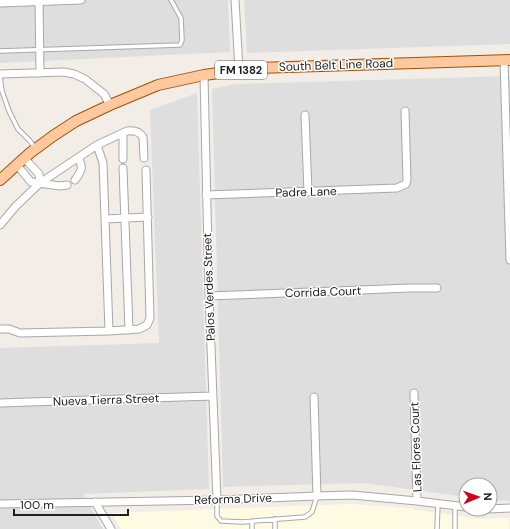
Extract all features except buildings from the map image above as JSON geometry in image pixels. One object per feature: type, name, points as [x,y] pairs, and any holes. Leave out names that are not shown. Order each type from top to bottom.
[{"type":"main road","name":"South Belt Line Road","points":[[0,180],[36,149],[76,121],[158,85],[204,75],[265,67],[507,60]]},
{"type":"street","points":[[0,3],[81,0]]},
{"type":"street","points":[[239,70],[235,0],[242,0]]},
{"type":"street","points":[[39,1],[40,73]]},
{"type":"street","points":[[507,60],[510,260]]},
{"type":"street","points":[[0,75],[64,72],[74,74],[85,79],[104,94],[110,105]]},
{"type":"street","name":"Palos Verdes Street","points":[[204,75],[212,396],[217,500]]},
{"type":"street","name":"Padre Lane","points":[[206,195],[397,188],[406,184],[407,180],[405,111]]},
{"type":"street","points":[[305,115],[308,192]]},
{"type":"street","points":[[0,225],[16,206],[40,183],[97,145],[127,131],[132,130],[142,134],[144,139],[144,158]]},
{"type":"street","points":[[123,133],[123,159]]},
{"type":"street","points":[[97,145],[103,163],[109,331]]},
{"type":"street","points":[[75,180],[80,174],[81,168],[81,162],[78,158]]},
{"type":"street","points":[[21,161],[39,174],[40,183]]},
{"type":"street","points":[[21,161],[31,182],[60,186],[67,185]]},
{"type":"street","points":[[123,168],[129,330]]},
{"type":"street","points":[[0,329],[9,329],[20,333],[109,331],[139,329],[148,325],[150,318],[146,170]]},
{"type":"street","points":[[105,219],[148,217]]},
{"type":"street","name":"Corrida Court","points":[[209,296],[437,288]]},
{"type":"street","name":"Las Flores Court","points":[[414,394],[417,501]]},
{"type":"street","name":"Nueva Tierra Street","points":[[0,403],[212,396]]},
{"type":"street","points":[[314,397],[317,496]]},
{"type":"street","name":"Reforma Drive","points":[[0,504],[217,500],[352,495],[458,506]]},
{"type":"street","points":[[95,502],[111,529]]},
{"type":"street","points":[[498,509],[510,508]]},
{"type":"lane","points":[[0,51],[180,45],[182,40],[181,18],[171,0]]},
{"type":"lane","points":[[0,75],[2,91],[9,111],[18,129],[36,149]]},
{"type":"lane","points":[[217,500],[217,516],[222,521],[242,522],[305,517],[312,512],[317,496]]},
{"type":"lane","points":[[437,529],[438,503]]},
{"type":"lane","points":[[454,506],[455,529]]},
{"type":"lane","points":[[275,519],[275,529]]},
{"type":"lane","points":[[252,521],[252,529]]},
{"type":"shaded area","points":[[0,0],[228,0],[230,52],[0,63]]},
{"type":"shaded area","points":[[244,0],[510,0],[510,44],[247,53]]},
{"type":"shaded area","points":[[510,76],[510,501],[498,500],[498,477],[458,477],[458,496],[364,483],[223,487],[212,89],[236,84]]},
{"type":"shaded area","points":[[197,93],[209,489],[83,494],[103,529],[0,529],[0,348],[159,343],[150,110]]},
{"type":"shaded area","points":[[351,504],[405,508],[478,519],[509,518],[509,529],[121,529],[111,513]]}]
